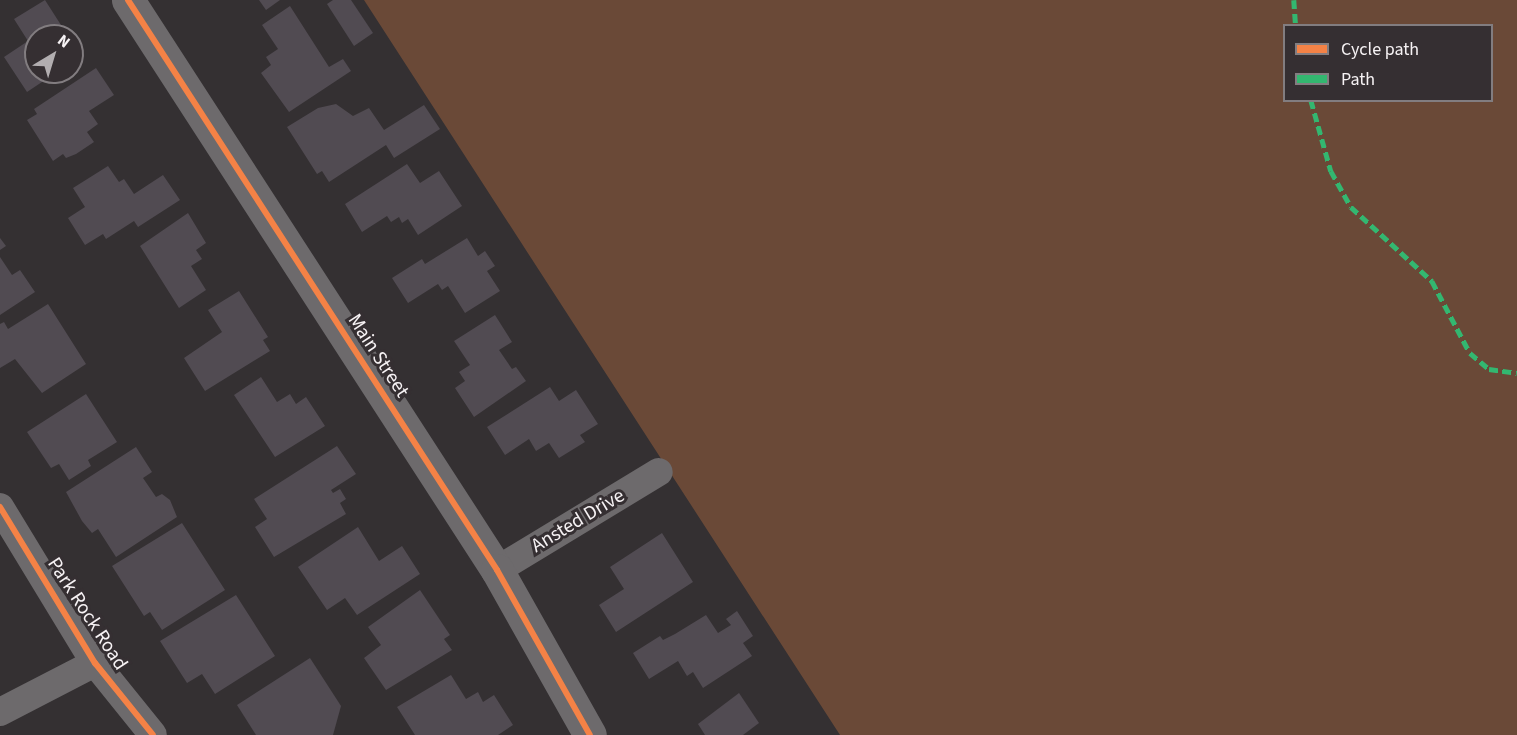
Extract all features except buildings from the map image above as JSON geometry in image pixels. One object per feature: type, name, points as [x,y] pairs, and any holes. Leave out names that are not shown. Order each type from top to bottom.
[{"type":"street","name":"Main Street","points":[[128,0],[497,570],[590,735]]},
{"type":"street","name":"Ansted Drive","points":[[497,570],[659,472]]},
{"type":"street","name":"Park Rock Road","points":[[0,507],[95,663],[153,735]]},
{"type":"street","points":[[0,712],[95,663]]},
{"type":"shaded area","points":[[364,0],[1517,0],[1517,735],[840,735]]},
{"type":"marked path","points":[[1294,0],[1296,24]]},
{"type":"marked path","points":[[1312,102],[1331,171],[1351,207],[1432,281],[1470,353],[1489,369],[1517,373]]},
{"type":"cycle path","points":[[128,0],[497,570],[590,735]]},
{"type":"cycle path","points":[[0,507],[95,663],[153,735]]}]
